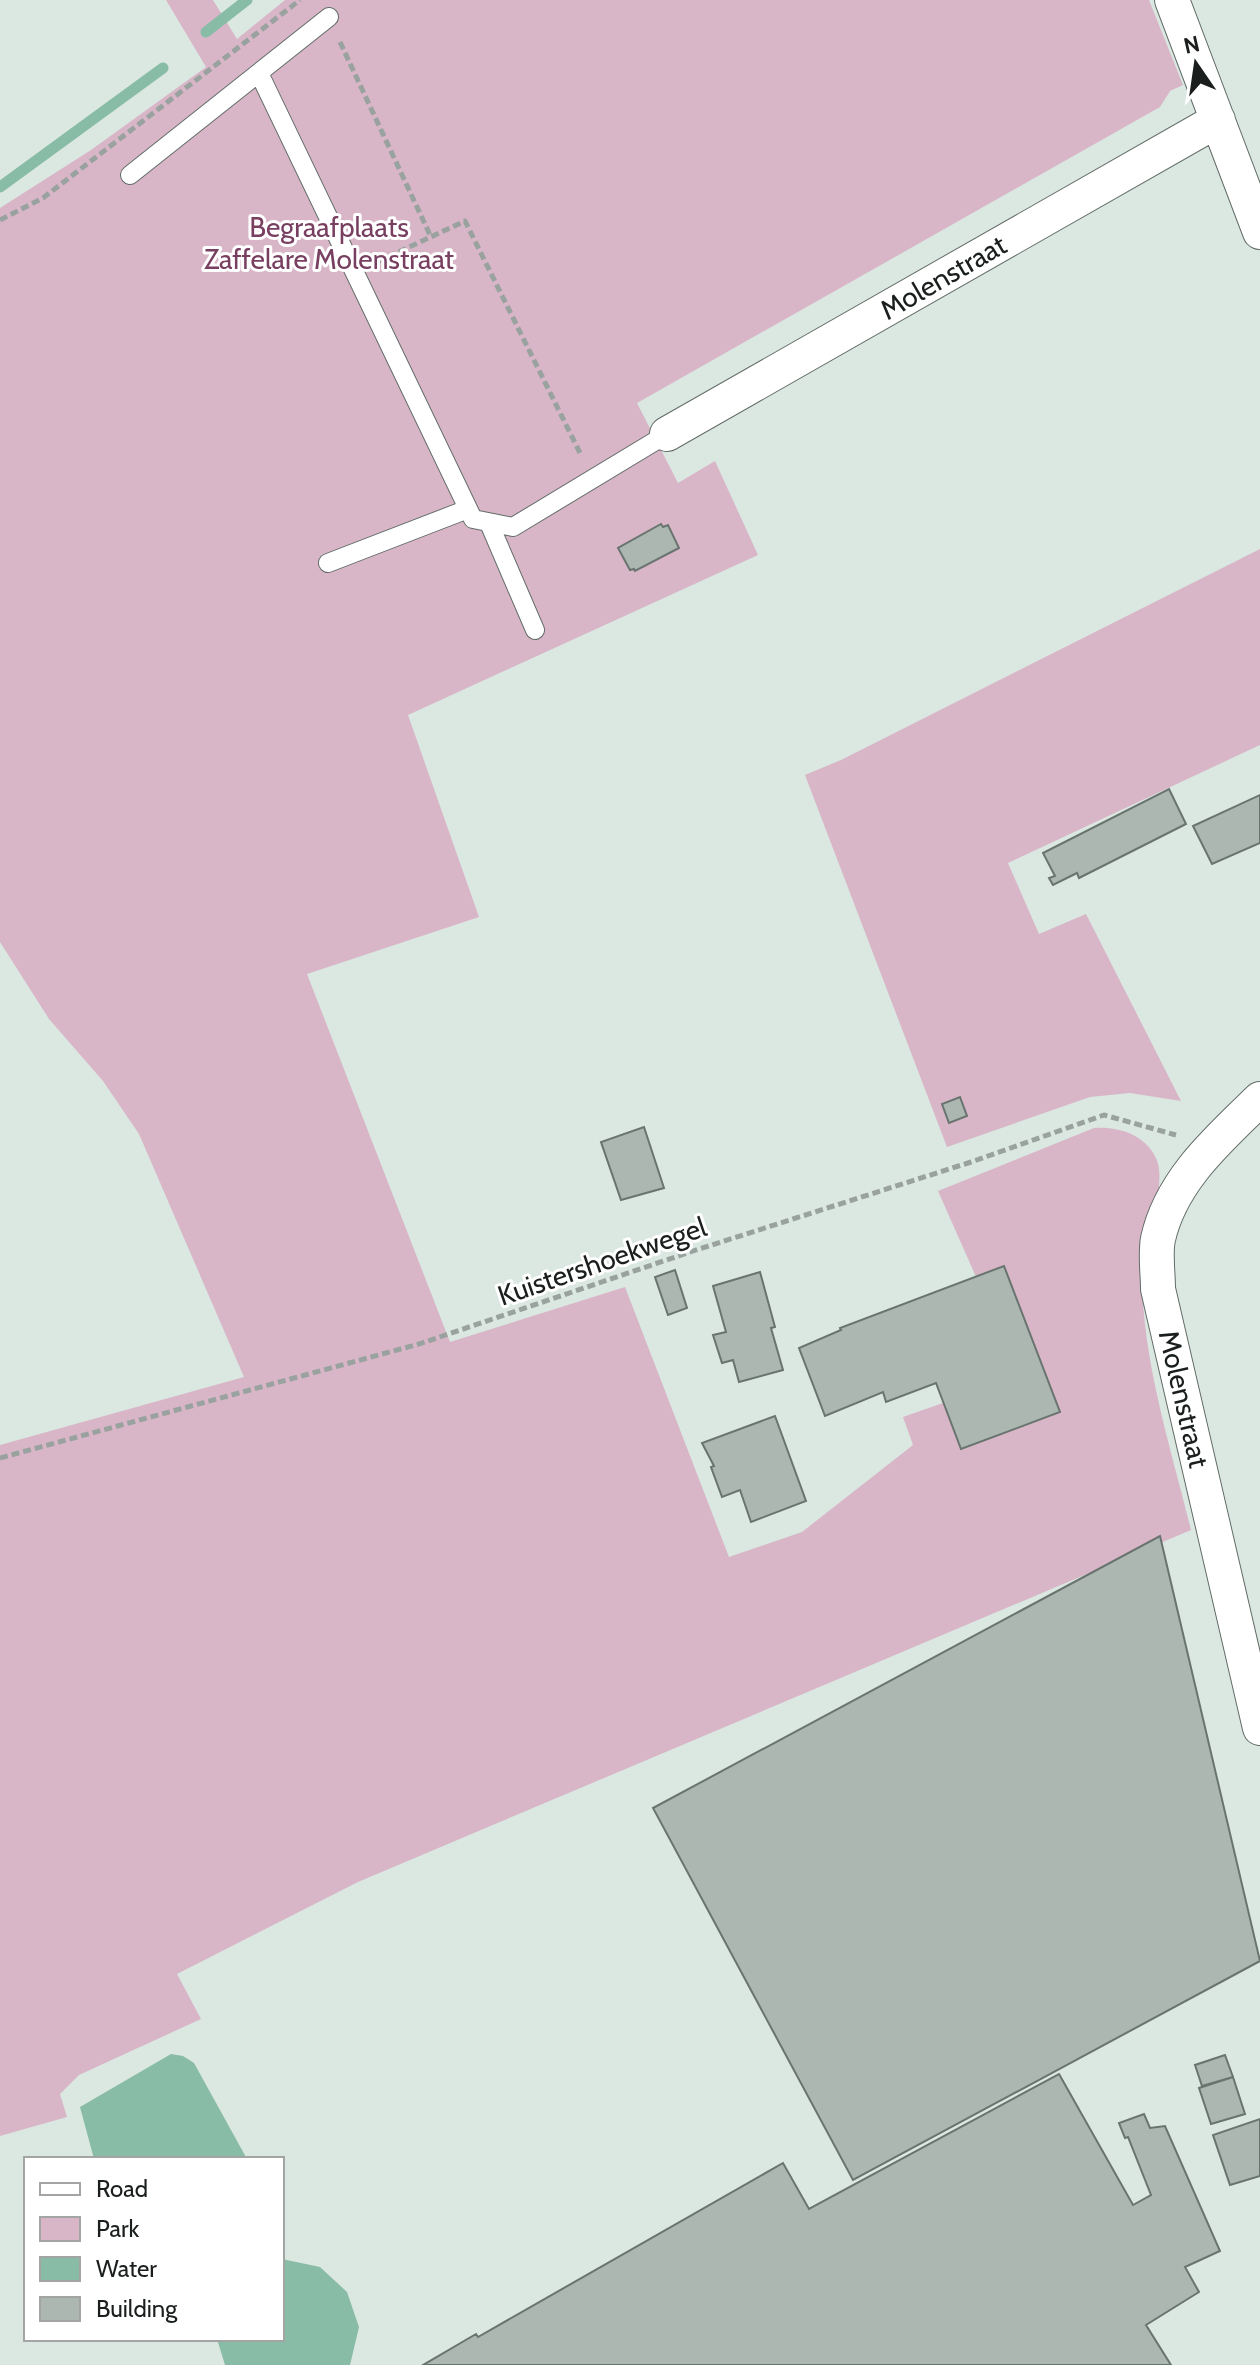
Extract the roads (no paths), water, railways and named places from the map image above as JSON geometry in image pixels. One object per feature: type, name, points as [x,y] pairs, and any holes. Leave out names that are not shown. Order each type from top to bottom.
[{"type":"street","points":[[1172,0],[1260,232]]},
{"type":"street","name":"Molenstraat","points":[[667,434],[1218,120]]},
{"type":"street","name":"Molenstraat","points":[[1260,1099],[1212,1145],[1175,1194],[1158,1240],[1158,1289],[1260,1728]]},
{"type":"lane","points":[[130,175],[329,17]]},
{"type":"lane","points":[[259,73],[473,519],[513,527],[667,434]]},
{"type":"lane","points":[[328,563],[468,509]]},
{"type":"lane","points":[[489,523],[535,630]]},
{"type":"water","points":[[171,2054],[183,2056],[194,2063],[246,2157],[93,2157],[80,2107]]},
{"type":"water","points":[[284,2259],[320,2267],[347,2292],[359,2327],[350,2365],[225,2365],[218,2341],[284,2341]]},
{"type":"waterway","points":[[206,32],[247,0]]},
{"type":"waterway","points":[[0,187],[163,68]]},
{"type":"park label","name":"Begraafplaats Zaffelare Molenstraat","points":[[329,243]]}]
